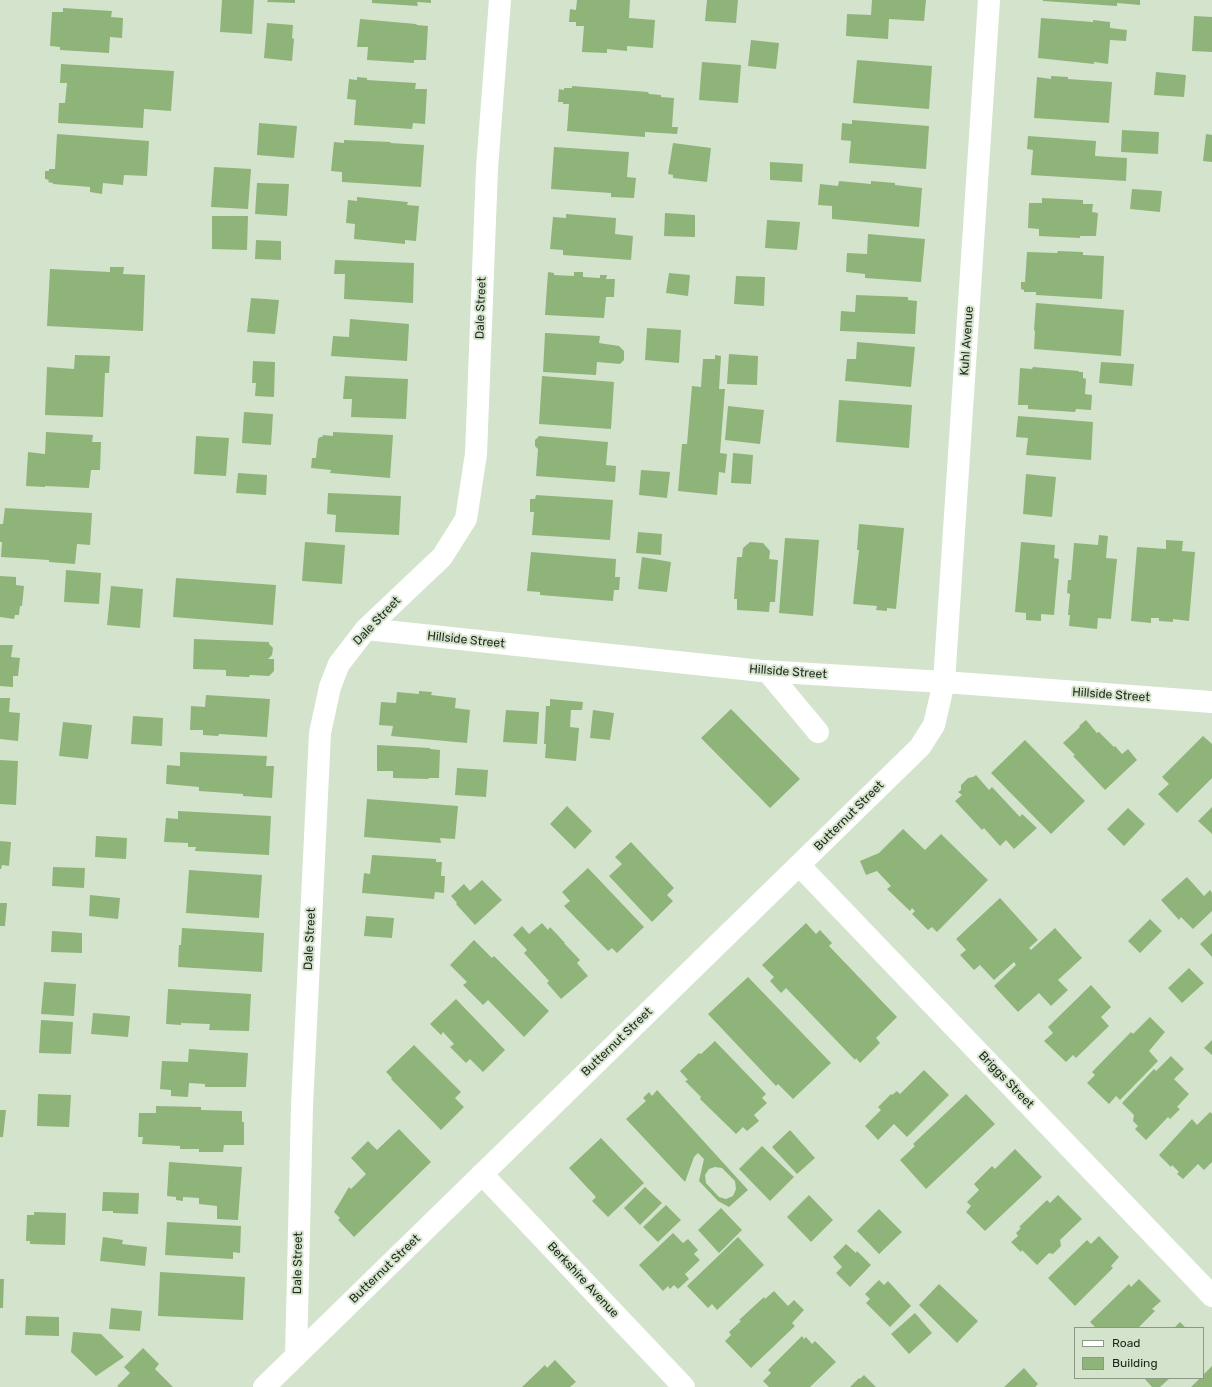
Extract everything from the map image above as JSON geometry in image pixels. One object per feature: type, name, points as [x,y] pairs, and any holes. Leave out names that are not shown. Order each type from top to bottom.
[{"type":"street","name":"Dale Street","points":[[296,1356],[302,1106],[320,733],[330,687],[339,664],[366,629],[442,557],[466,519],[476,454],[487,168],[500,0]]},
{"type":"street","name":"Kuhl Avenue","points":[[944,682],[990,0]]},
{"type":"street","name":"Hillside Street","points":[[366,629],[767,671],[944,682],[1212,702]]},
{"type":"street","points":[[767,671],[818,732]]},
{"type":"street","name":"Butternut Street","points":[[264,1387],[920,747],[934,724],[944,682]]},
{"type":"street","name":"Briggs Street","points":[[800,865],[1212,1296]]},
{"type":"street","name":"Berkshire Avenue","points":[[482,1174],[684,1387]]},
{"type":"building","points":[[222,0],[254,0],[252,34],[220,32]]},
{"type":"building","points":[[268,0],[295,0],[295,3],[267,2]]},
{"type":"building","points":[[372,0],[431,0],[431,3],[417,2],[418,6],[372,3]]},
{"type":"building","points":[[577,0],[630,0],[629,18],[655,20],[653,48],[627,46],[627,51],[607,49],[607,53],[582,52],[584,26],[576,26],[576,22],[569,22],[570,9],[576,10]]},
{"type":"building","points":[[707,0],[738,0],[736,23],[705,21]]},
{"type":"building","points":[[872,0],[926,0],[924,21],[889,19],[888,39],[846,36],[847,14],[871,15]]},
{"type":"building","points":[[1043,0],[1140,0],[1140,5],[1117,3],[1117,6]]},
{"type":"building","points":[[63,8],[112,11],[111,17],[123,18],[122,38],[110,37],[109,53],[60,50],[60,47],[50,46],[52,12],[63,12]]},
{"type":"building","points":[[1194,16],[1212,17],[1212,52],[1192,51]]},
{"type":"building","points":[[1041,18],[1110,22],[1110,28],[1127,30],[1126,41],[1110,40],[1108,64],[1038,58]]},
{"type":"building","points":[[360,19],[428,26],[426,60],[414,60],[414,63],[367,60],[368,47],[357,47]]},
{"type":"building","points":[[267,23],[293,25],[292,38],[294,39],[292,61],[264,58]]},
{"type":"building","points":[[751,40],[779,43],[776,69],[748,66]]},
{"type":"building","points":[[857,60],[932,66],[929,109],[853,103]]},
{"type":"building","points":[[702,62],[741,65],[738,103],[699,100]]},
{"type":"building","points":[[61,64],[174,71],[171,111],[144,109],[143,128],[58,123],[59,103],[65,103],[67,83],[60,83]]},
{"type":"building","points":[[1156,72],[1186,75],[1184,97],[1154,95]]},
{"type":"building","points":[[1051,76],[1068,77],[1068,79],[1112,82],[1109,123],[1034,118],[1037,77],[1051,79]]},
{"type":"building","points":[[357,77],[367,78],[367,80],[416,83],[415,89],[427,89],[425,124],[413,123],[412,129],[354,125],[356,100],[347,99],[349,79],[357,80]]},
{"type":"building","points":[[572,86],[648,92],[649,94],[661,95],[661,97],[674,98],[672,127],[678,127],[677,134],[645,132],[645,137],[567,131],[569,104],[558,102],[559,89],[564,90],[564,88],[572,88]]},
{"type":"building","points":[[852,120],[929,126],[926,169],[849,163],[851,141],[841,140],[842,123],[852,124]]},
{"type":"building","points":[[259,123],[297,126],[294,158],[257,155]]},
{"type":"building","points":[[1122,130],[1159,132],[1158,154],[1121,152]]},
{"type":"building","points":[[57,134],[149,141],[147,176],[124,175],[123,185],[103,183],[102,194],[90,192],[90,187],[53,184],[48,182],[49,180],[45,179],[45,171],[55,169]]},
{"type":"building","points":[[1206,134],[1212,135],[1212,162],[1203,161]]},
{"type":"building","points":[[1028,136],[1096,141],[1095,156],[1127,158],[1126,181],[1031,175],[1033,150],[1027,149]]},
{"type":"building","points":[[344,140],[424,145],[421,187],[342,182],[342,172],[331,171],[334,142],[344,143]]},
{"type":"building","points":[[673,143],[711,148],[707,182],[673,178],[673,175],[668,174]]},
{"type":"building","points":[[554,147],[629,152],[627,177],[636,178],[634,198],[611,197],[611,193],[551,189]]},
{"type":"building","points":[[770,162],[803,164],[802,182],[770,180]]},
{"type":"building","points":[[214,167],[251,169],[248,209],[211,207]]},
{"type":"building","points":[[839,181],[871,184],[871,181],[895,183],[895,185],[922,188],[919,227],[832,219],[832,206],[818,205],[820,184],[838,186]]},
{"type":"building","points":[[257,183],[289,184],[287,216],[255,214]]},
{"type":"building","points":[[1132,189],[1162,191],[1160,212],[1130,209]]},
{"type":"building","points":[[357,197],[408,202],[407,205],[419,206],[416,241],[405,240],[405,244],[354,239],[355,224],[346,223],[348,200],[357,201]]},
{"type":"building","points":[[1042,198],[1083,200],[1083,204],[1093,204],[1092,212],[1098,213],[1096,236],[1080,236],[1080,238],[1039,236],[1039,229],[1028,228],[1029,203],[1042,203]]},
{"type":"building","points":[[665,213],[695,215],[695,237],[664,236]]},
{"type":"building","points":[[566,214],[616,218],[615,234],[633,236],[631,260],[563,255],[563,250],[550,249],[553,217],[566,218]]},
{"type":"building","points":[[212,216],[248,216],[247,250],[212,249]]},
{"type":"building","points":[[767,220],[800,222],[797,250],[765,248]]},
{"type":"building","points":[[868,234],[925,239],[921,282],[865,278],[865,274],[846,272],[847,253],[867,254]]},
{"type":"building","points":[[256,240],[281,241],[281,260],[255,259]]},
{"type":"building","points":[[1058,251],[1083,252],[1083,255],[1104,256],[1102,299],[1036,295],[1036,292],[1024,292],[1024,290],[1021,289],[1021,282],[1025,282],[1027,252],[1057,253]]},
{"type":"building","points":[[335,260],[414,263],[413,303],[344,299],[345,274],[334,274]]},
{"type":"building","points":[[110,267],[124,267],[123,274],[145,275],[143,331],[47,326],[50,269],[110,272]]},
{"type":"building","points":[[548,272],[554,273],[554,275],[574,276],[574,272],[583,272],[583,277],[600,278],[600,275],[607,275],[606,279],[615,279],[614,297],[606,297],[604,318],[545,315]]},
{"type":"building","points":[[669,273],[690,275],[688,296],[666,293]]},
{"type":"building","points":[[736,276],[765,277],[764,306],[734,304]]},
{"type":"building","points":[[856,295],[908,297],[908,300],[917,301],[915,334],[840,331],[841,311],[855,312]]},
{"type":"building","points":[[251,298],[279,300],[275,334],[247,332]]},
{"type":"building","points":[[1036,303],[1124,310],[1121,356],[1034,349]]},
{"type":"building","points":[[350,319],[409,324],[407,361],[331,356],[333,336],[349,337]]},
{"type":"building","points":[[647,328],[681,330],[679,363],[645,360]]},
{"type":"building","points":[[545,333],[600,336],[599,343],[619,346],[624,351],[624,360],[620,364],[597,362],[596,375],[543,372]]},
{"type":"building","points":[[857,342],[915,347],[911,387],[845,381],[847,359],[856,359]]},
{"type":"building","points":[[729,354],[758,356],[757,385],[727,384]]},
{"type":"building","points":[[75,355],[110,356],[109,373],[105,373],[103,417],[45,415],[47,367],[74,369]]},
{"type":"building","points":[[715,355],[721,356],[719,389],[725,389],[720,453],[727,454],[725,473],[719,472],[717,495],[678,491],[682,444],[687,444],[692,386],[701,387],[703,359],[715,359]]},
{"type":"building","points":[[253,361],[275,362],[274,397],[255,396],[256,383],[252,383]]},
{"type":"building","points":[[1101,362],[1134,364],[1132,386],[1099,383]]},
{"type":"building","points":[[1033,367],[1083,372],[1083,378],[1086,379],[1085,394],[1092,395],[1091,410],[1076,409],[1075,412],[1028,409],[1028,405],[1018,405],[1020,368],[1032,369]]},
{"type":"building","points":[[345,376],[408,379],[406,419],[351,417],[352,399],[343,399]]},
{"type":"building","points":[[542,376],[614,382],[611,429],[539,424]]},
{"type":"building","points":[[839,400],[912,405],[909,448],[836,442]]},
{"type":"building","points":[[728,406],[764,410],[760,444],[725,440]]},
{"type":"building","points":[[244,412],[273,414],[271,445],[242,443]]},
{"type":"building","points":[[1018,416],[1093,422],[1091,460],[1026,455],[1028,438],[1016,437]]},
{"type":"building","points":[[46,432],[93,435],[92,442],[101,442],[100,470],[91,470],[89,488],[26,486],[28,452],[45,454]]},
{"type":"building","points":[[333,432],[393,435],[390,478],[330,473],[331,470],[311,468],[312,458],[316,458],[318,439],[323,435],[333,436]]},
{"type":"building","points":[[196,436],[229,438],[226,476],[194,474]]},
{"type":"building","points":[[539,436],[608,442],[606,465],[616,466],[615,482],[536,476],[538,449],[535,446],[535,440]]},
{"type":"building","points":[[733,453],[753,455],[751,484],[731,483]]},
{"type":"building","points":[[641,470],[670,472],[667,498],[639,495]]},
{"type":"building","points":[[238,473],[267,475],[266,495],[236,493]]},
{"type":"building","points":[[1026,474],[1056,477],[1052,517],[1023,514]]},
{"type":"building","points":[[328,493],[401,496],[399,535],[335,532],[336,515],[327,514]]},
{"type":"building","points":[[536,495],[613,500],[610,540],[532,535],[534,512],[530,512],[530,499],[535,499]]},
{"type":"building","points":[[5,508],[92,513],[90,545],[77,544],[75,564],[49,562],[49,560],[1,557],[2,542],[0,542],[0,524],[3,524]]},
{"type":"building","points":[[859,524],[904,528],[896,609],[887,608],[887,611],[876,610],[877,606],[853,604],[859,550],[857,550]]},
{"type":"building","points":[[638,532],[662,534],[661,555],[636,553]]},
{"type":"building","points":[[1099,535],[1108,536],[1106,558],[1117,559],[1111,619],[1098,618],[1097,629],[1069,626],[1070,615],[1068,615],[1070,594],[1067,593],[1068,580],[1071,580],[1074,543],[1098,545]]},
{"type":"building","points":[[785,538],[819,540],[813,616],[779,613]]},
{"type":"building","points":[[1166,540],[1183,541],[1182,551],[1195,552],[1189,621],[1173,619],[1173,622],[1159,621],[1159,618],[1151,618],[1151,623],[1131,621],[1137,547],[1166,549]]},
{"type":"building","points":[[305,542],[345,545],[342,584],[302,581]]},
{"type":"building","points":[[750,542],[763,543],[770,551],[769,559],[778,560],[775,602],[770,602],[769,612],[737,610],[737,599],[734,599],[737,557],[742,557],[743,548]]},
{"type":"building","points":[[1021,542],[1055,545],[1054,558],[1059,559],[1054,615],[1041,614],[1041,621],[1026,620],[1026,613],[1015,612]]},
{"type":"building","points":[[531,552],[616,559],[615,577],[620,577],[619,590],[614,590],[613,601],[540,595],[540,592],[527,591]]},
{"type":"building","points":[[642,557],[671,562],[667,592],[638,589]]},
{"type":"building","points":[[66,570],[101,573],[99,604],[64,602]]},
{"type":"building","points":[[0,576],[16,577],[16,585],[24,586],[22,606],[20,606],[19,615],[15,615],[14,619],[0,617]]},
{"type":"building","points":[[176,578],[276,585],[273,625],[173,617]]},
{"type":"building","points":[[111,586],[143,589],[140,628],[107,625]]},
{"type":"building","points":[[194,639],[269,642],[273,648],[272,655],[268,659],[274,659],[274,671],[269,676],[250,675],[249,677],[226,676],[226,670],[193,669]]},
{"type":"building","points":[[0,645],[13,645],[11,657],[20,658],[18,676],[13,676],[13,687],[0,686]]},
{"type":"building","points":[[419,691],[432,692],[431,695],[456,698],[455,708],[470,710],[467,743],[391,736],[393,726],[379,725],[381,702],[396,703],[397,692],[419,694]]},
{"type":"building","points":[[206,695],[270,699],[267,737],[219,734],[218,736],[203,735],[203,730],[190,730],[191,706],[205,707]]},
{"type":"building","points":[[0,698],[10,698],[9,712],[20,713],[18,741],[0,739]]},
{"type":"building","points":[[550,699],[583,702],[582,710],[571,710],[570,727],[579,728],[576,761],[545,758],[546,744],[544,744],[546,706],[550,706]]},
{"type":"building","points":[[731,709],[800,779],[770,808],[701,738]]},
{"type":"building","points":[[506,710],[539,712],[537,744],[503,742]]},
{"type":"building","points":[[593,710],[614,713],[610,740],[590,738]]},
{"type":"building","points":[[133,716],[163,718],[162,746],[131,744]]},
{"type":"building","points":[[1086,720],[1097,733],[1099,732],[1122,754],[1128,749],[1137,760],[1105,790],[1073,756],[1075,755],[1063,743]]},
{"type":"building","points":[[63,722],[92,725],[88,759],[59,756]]},
{"type":"building","points":[[1203,736],[1212,744],[1212,778],[1177,813],[1158,794],[1169,784],[1162,777]]},
{"type":"building","points":[[1025,740],[1085,801],[1051,834],[991,773]]},
{"type":"building","points":[[377,745],[430,748],[440,750],[439,778],[393,778],[393,771],[377,771]]},
{"type":"building","points":[[180,752],[267,756],[266,766],[274,766],[272,798],[243,796],[243,794],[199,791],[199,787],[166,784],[167,765],[180,766]]},
{"type":"building","points":[[0,760],[18,761],[16,805],[0,804]]},
{"type":"building","points":[[457,768],[488,770],[486,797],[455,795]]},
{"type":"building","points":[[976,775],[989,790],[992,787],[1020,817],[1022,814],[1037,828],[1014,849],[1006,840],[1000,846],[984,828],[982,830],[955,801],[962,795],[958,792],[961,790],[961,785],[968,778]]},
{"type":"building","points":[[367,799],[458,806],[455,839],[440,838],[441,843],[364,837]]},
{"type":"building","points":[[567,806],[592,831],[575,849],[550,824]]},
{"type":"building","points":[[1212,807],[1212,834],[1198,821]]},
{"type":"building","points":[[1128,808],[1145,824],[1124,846],[1107,829]]},
{"type":"building","points":[[178,811],[271,816],[269,855],[195,851],[196,847],[188,847],[188,843],[164,842],[166,818],[178,819]]},
{"type":"building","points":[[903,829],[925,850],[941,834],[988,880],[937,932],[932,927],[928,930],[912,914],[915,911],[912,908],[910,911],[887,889],[891,886],[877,871],[866,875],[860,861],[879,853]]},
{"type":"building","points":[[96,836],[127,838],[126,859],[95,857]]},
{"type":"building","points":[[0,841],[11,842],[9,866],[2,865],[1,869],[0,869]]},
{"type":"building","points":[[631,842],[674,888],[667,895],[673,901],[652,922],[609,876],[622,864],[615,857]]},
{"type":"building","points":[[372,855],[436,859],[436,862],[442,862],[441,876],[445,876],[444,893],[435,892],[434,899],[362,893],[364,873],[370,874]]},
{"type":"building","points":[[53,867],[85,868],[84,888],[52,886]]},
{"type":"building","points":[[588,868],[644,927],[617,953],[612,948],[608,951],[564,906],[570,901],[562,892]]},
{"type":"building","points":[[189,870],[262,875],[259,918],[186,913]]},
{"type":"building","points":[[1187,877],[1204,896],[1210,890],[1212,893],[1212,911],[1193,929],[1181,917],[1179,920],[1161,900]]},
{"type":"building","points":[[482,880],[502,900],[475,925],[456,904],[457,903],[451,896],[464,884],[470,891]]},
{"type":"building","points":[[90,895],[120,898],[118,919],[89,916]]},
{"type":"building","points":[[1000,898],[1038,940],[1029,948],[1031,950],[1055,928],[1082,958],[1058,980],[1068,990],[1051,1006],[1039,993],[1018,1012],[994,986],[1016,965],[1014,962],[994,980],[980,965],[974,970],[960,955],[966,950],[956,939]]},
{"type":"building","points":[[0,903],[7,903],[5,926],[0,926]]},
{"type":"building","points":[[366,916],[394,918],[392,938],[364,936]]},
{"type":"building","points":[[1150,919],[1162,931],[1140,953],[1128,941]]},
{"type":"building","points":[[542,923],[548,930],[550,927],[580,960],[577,963],[588,976],[561,999],[547,983],[549,981],[524,953],[527,950],[513,935],[522,926],[529,934]]},
{"type":"building","points":[[806,923],[816,934],[820,930],[832,943],[829,946],[897,1017],[876,1038],[880,1043],[860,1063],[856,1058],[855,1060],[786,988],[781,993],[770,981],[774,977],[762,965]]},
{"type":"building","points":[[182,928],[264,933],[262,972],[178,967],[179,945],[181,945]]},
{"type":"building","points":[[52,931],[82,933],[82,953],[51,952]]},
{"type":"building","points":[[1212,933],[1212,957],[1200,944]]},
{"type":"building","points":[[474,940],[492,958],[494,956],[549,1011],[524,1037],[488,1000],[483,1005],[463,985],[467,982],[450,965]]},
{"type":"building","points":[[1189,968],[1204,983],[1182,1003],[1168,988]]},
{"type":"building","points":[[748,977],[831,1063],[793,1099],[778,1084],[776,1086],[708,1014]]},
{"type":"building","points":[[44,982],[76,984],[74,1016],[41,1014]]},
{"type":"building","points":[[1091,985],[1111,1007],[1101,1017],[1109,1026],[1076,1058],[1073,1055],[1066,1062],[1044,1041],[1053,1033],[1048,1027]]},
{"type":"building","points":[[168,989],[251,994],[249,1031],[209,1030],[210,1024],[166,1024]]},
{"type":"building","points":[[456,999],[505,1050],[483,1072],[470,1059],[466,1063],[450,1047],[454,1044],[443,1032],[441,1035],[430,1024]]},
{"type":"building","points":[[93,1013],[130,1016],[128,1037],[91,1034]]},
{"type":"building","points":[[1150,1017],[1165,1032],[1149,1051],[1158,1061],[1120,1100],[1116,1096],[1109,1104],[1087,1083],[1095,1075],[1092,1072],[1131,1032],[1133,1034]]},
{"type":"building","points":[[41,1020],[73,1022],[71,1054],[39,1053]]},
{"type":"building","points":[[1212,1040],[1212,1055],[1204,1048]]},
{"type":"building","points":[[715,1041],[766,1094],[762,1098],[767,1103],[754,1115],[759,1121],[747,1131],[743,1127],[736,1134],[700,1099],[701,1097],[685,1081],[688,1080],[680,1071],[699,1053],[701,1054]]},
{"type":"building","points":[[414,1045],[461,1092],[455,1098],[464,1107],[441,1130],[386,1072]]},
{"type":"building","points":[[189,1049],[248,1053],[246,1087],[205,1087],[205,1084],[189,1083],[188,1097],[171,1096],[171,1090],[160,1089],[162,1061],[188,1062]]},
{"type":"building","points":[[1171,1056],[1184,1069],[1174,1079],[1189,1094],[1177,1107],[1180,1109],[1170,1119],[1168,1117],[1146,1140],[1135,1129],[1138,1126],[1133,1121],[1134,1115],[1122,1103],[1154,1069],[1156,1071]]},
{"type":"building","points":[[924,1070],[949,1095],[907,1137],[894,1124],[878,1140],[865,1126],[881,1110],[878,1107],[891,1094],[892,1095],[897,1091],[900,1094]]},
{"type":"building","points":[[657,1090],[748,1190],[729,1207],[718,1201],[699,1181],[704,1159],[698,1153],[694,1157],[685,1182],[626,1119],[646,1101],[643,1098],[649,1092],[652,1096]],"holes":[[[715,1167],[722,1168],[735,1181],[736,1189],[733,1196],[726,1199],[719,1197],[706,1183],[705,1175],[709,1169]]]},
{"type":"building","points":[[38,1094],[71,1095],[69,1127],[37,1126]]},
{"type":"building","points":[[966,1094],[995,1124],[926,1189],[900,1160],[915,1146],[913,1144]]},
{"type":"building","points":[[156,1106],[201,1107],[201,1110],[242,1111],[242,1122],[244,1122],[244,1145],[224,1145],[223,1152],[199,1152],[199,1149],[180,1149],[180,1146],[142,1144],[143,1137],[138,1137],[139,1113],[156,1113]]},
{"type":"building","points":[[0,1110],[6,1110],[3,1137],[0,1137]]},
{"type":"building","points":[[1210,1112],[1212,1114],[1212,1162],[1204,1170],[1198,1164],[1183,1179],[1177,1174],[1179,1172],[1172,1165],[1171,1167],[1159,1155],[1192,1119],[1197,1125]]},
{"type":"building","points":[[399,1129],[431,1162],[354,1237],[338,1220],[340,1218],[334,1212],[349,1187],[351,1189],[366,1174],[351,1158],[368,1141],[377,1150]]},
{"type":"building","points":[[790,1130],[815,1158],[797,1174],[772,1147]]},
{"type":"building","points":[[601,1138],[644,1183],[608,1217],[592,1201],[596,1197],[569,1168]]},
{"type":"building","points":[[762,1146],[794,1177],[770,1201],[739,1169]]},
{"type":"building","points":[[1015,1149],[1042,1177],[985,1231],[966,1212],[971,1206],[967,1202],[979,1190],[974,1184],[992,1166],[995,1169]]},
{"type":"building","points":[[169,1162],[242,1167],[238,1220],[217,1219],[217,1206],[199,1204],[199,1198],[183,1197],[183,1201],[176,1200],[176,1197],[167,1196]]},
{"type":"building","points":[[645,1187],[662,1203],[640,1225],[624,1208]]},
{"type":"building","points":[[103,1192],[139,1193],[138,1214],[102,1211]]},
{"type":"building","points":[[809,1195],[833,1220],[811,1242],[787,1217]]},
{"type":"building","points":[[1058,1195],[1082,1219],[1060,1240],[1061,1246],[1053,1254],[1049,1253],[1037,1265],[1022,1250],[1021,1252],[1011,1242],[1018,1236],[1016,1233],[1021,1228],[1019,1227],[1047,1200],[1050,1203]]},
{"type":"building","points":[[666,1205],[681,1220],[658,1242],[643,1227]]},
{"type":"building","points":[[721,1208],[742,1230],[719,1253],[698,1230]]},
{"type":"building","points":[[879,1209],[902,1232],[879,1254],[857,1231]]},
{"type":"building","points":[[34,1212],[66,1213],[65,1245],[30,1244],[30,1241],[26,1241],[27,1215],[34,1215]]},
{"type":"building","points":[[167,1222],[241,1226],[240,1253],[233,1252],[233,1259],[165,1255]]},
{"type":"building","points":[[673,1233],[683,1243],[688,1239],[698,1250],[694,1254],[700,1260],[685,1274],[689,1279],[678,1289],[674,1285],[670,1289],[668,1286],[663,1291],[639,1265]]},
{"type":"building","points":[[1099,1236],[1119,1257],[1111,1266],[1113,1268],[1075,1306],[1048,1278],[1087,1240],[1091,1244]]},
{"type":"building","points":[[103,1237],[123,1240],[122,1244],[147,1247],[145,1266],[100,1261]]},
{"type":"building","points":[[738,1237],[764,1265],[717,1310],[712,1304],[708,1308],[687,1286]]},
{"type":"building","points":[[846,1244],[856,1253],[857,1251],[871,1265],[850,1287],[836,1273],[842,1267],[833,1257]]},
{"type":"building","points":[[160,1272],[245,1277],[243,1320],[158,1316]]},
{"type":"building","points":[[0,1279],[4,1279],[3,1308],[0,1308]]},
{"type":"building","points":[[1139,1279],[1161,1301],[1152,1309],[1155,1311],[1139,1327],[1095,1327],[1090,1322],[1129,1284],[1131,1287]]},
{"type":"building","points":[[879,1280],[884,1285],[888,1281],[911,1306],[890,1327],[866,1303],[870,1299],[865,1294]]},
{"type":"building","points":[[939,1284],[978,1321],[957,1343],[919,1305]]},
{"type":"building","points":[[774,1291],[788,1306],[794,1300],[804,1310],[792,1323],[795,1326],[751,1368],[725,1341],[731,1335],[729,1332],[741,1321],[739,1320],[764,1297],[765,1299]]},
{"type":"building","points":[[111,1308],[142,1311],[140,1331],[109,1329]]},
{"type":"building","points":[[915,1313],[932,1333],[909,1354],[891,1334]]},
{"type":"building","points":[[26,1316],[59,1317],[59,1336],[25,1335]]},
{"type":"building","points":[[1180,1322],[1185,1327],[1175,1327]]},
{"type":"building","points":[[73,1332],[101,1334],[124,1357],[96,1376],[71,1352]]},
{"type":"building","points":[[802,1336],[804,1339],[806,1337],[812,1344],[815,1341],[836,1362],[810,1387],[769,1387],[763,1381],[771,1373],[768,1370]]},
{"type":"building","points":[[143,1348],[159,1364],[155,1369],[173,1387],[117,1386],[130,1373],[124,1367]]},
{"type":"building","points":[[555,1360],[576,1382],[570,1387],[522,1387],[545,1365],[547,1368]]},
{"type":"building","points":[[1212,1366],[1212,1387],[1191,1387],[1199,1379],[1204,1379],[1204,1374]]},
{"type":"building","points":[[1024,1368],[1038,1384],[1035,1387],[1004,1387]]},
{"type":"building","points":[[864,1375],[876,1387],[850,1387],[859,1378],[860,1379]]},
{"type":"building","points":[[1145,1379],[1169,1379],[1160,1387],[1152,1387]]}]
